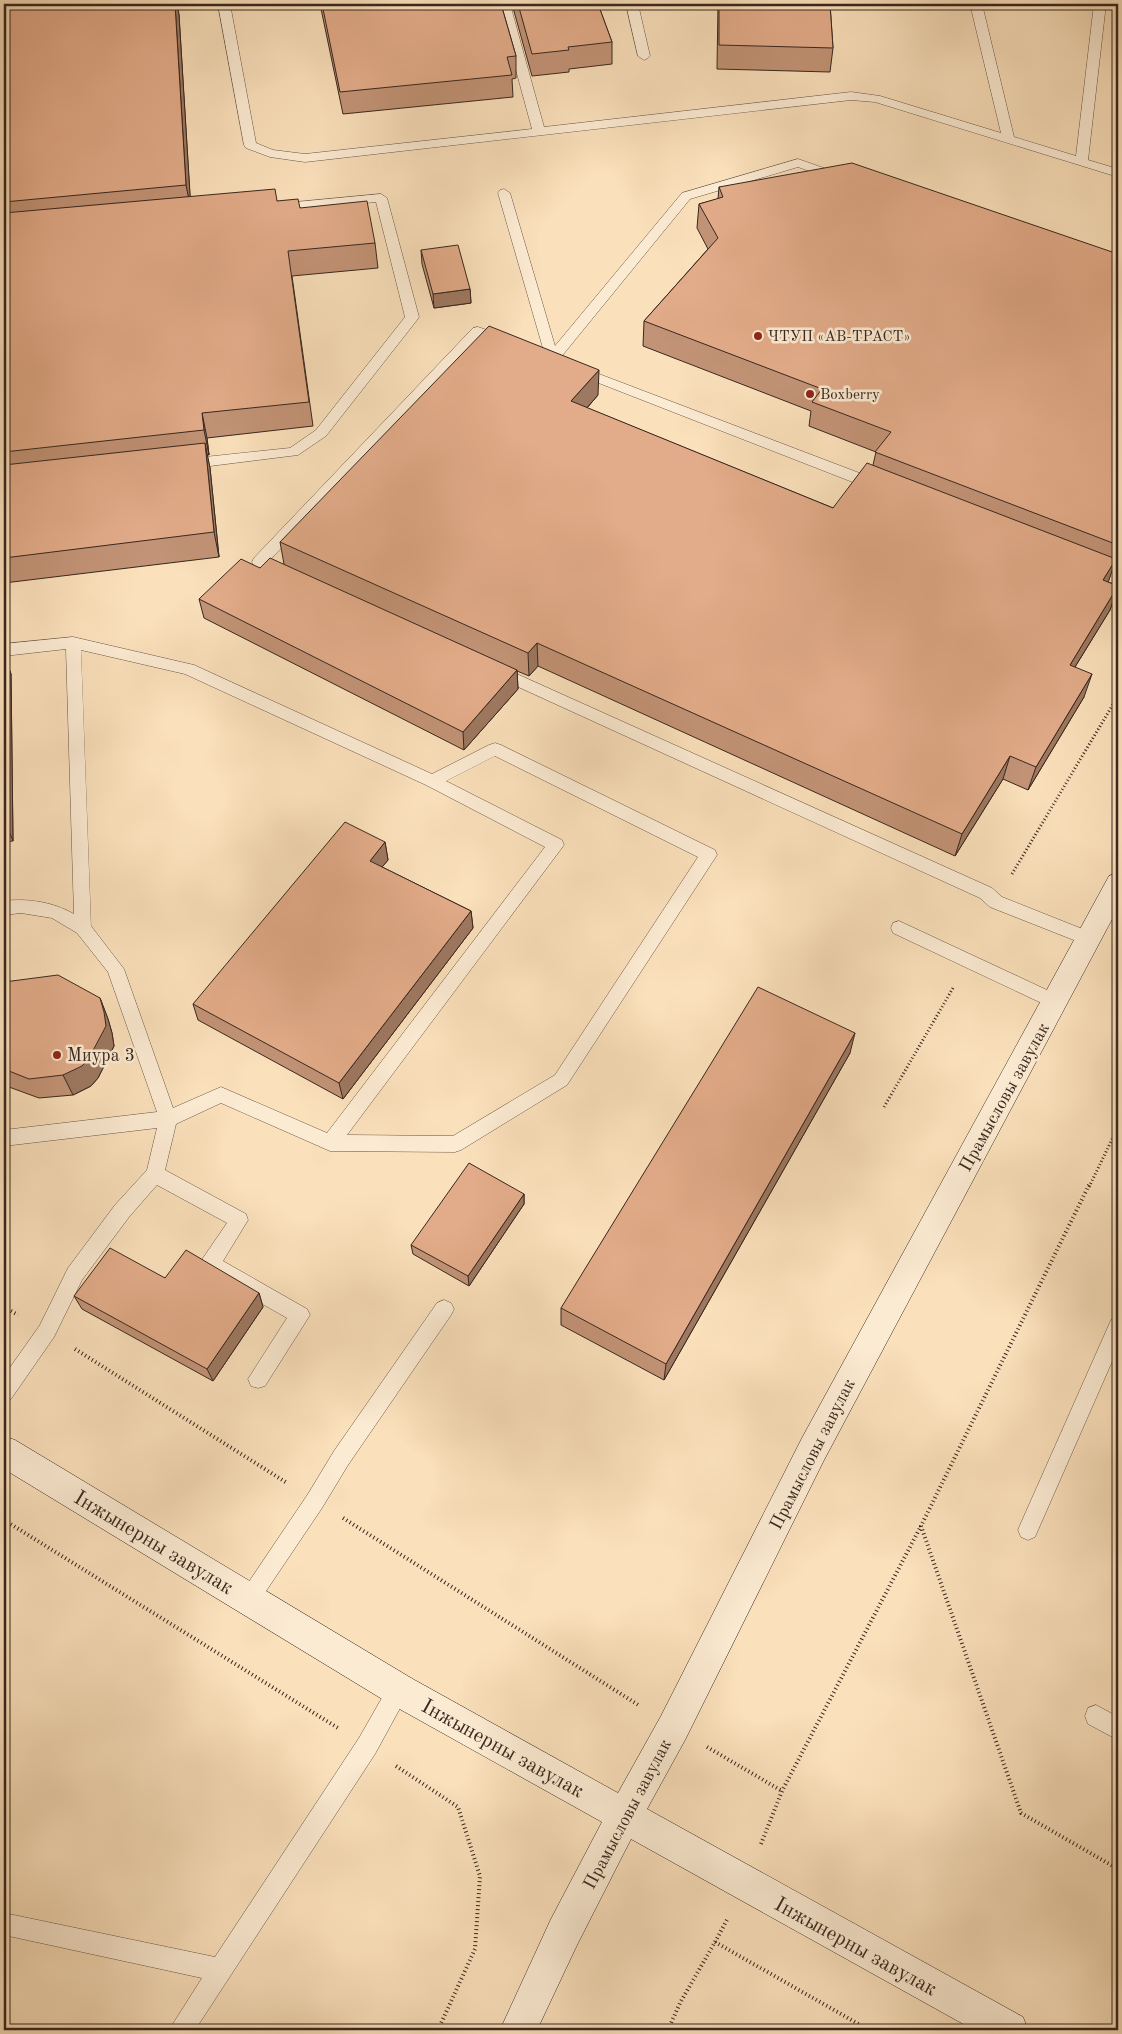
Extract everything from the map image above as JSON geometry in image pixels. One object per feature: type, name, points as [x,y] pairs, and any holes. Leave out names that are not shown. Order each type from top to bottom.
[{"type":"street","name":"Прамысловы завулак","points":[[518,2030],[564,1932],[624,1816],[674,1728],[813,1449],[1118,884]]},
{"type":"street","name":"Інжынерны завулак","points":[[4,1451],[398,1690],[1010,2030]]},
{"type":"lane","points":[[224,4],[250,145],[270,153],[304,158],[851,96],[876,99],[1118,173]]},
{"type":"lane","points":[[504,4],[539,131]]},
{"type":"lane","points":[[632,4],[644,56]]},
{"type":"lane","points":[[976,4],[1009,140]]},
{"type":"lane","points":[[1082,162],[1100,4]]},
{"type":"lane","points":[[552,359],[686,196],[798,163],[845,180]]},
{"type":"lane","points":[[504,192],[552,359]]},
{"type":"lane","points":[[177,464],[293,452],[321,433],[412,317],[381,198],[262,209]]},
{"type":"lane","points":[[295,579],[259,562],[478,331],[515,345]]},
{"type":"lane","points":[[533,352],[895,493]]},
{"type":"lane","points":[[1072,562],[1118,580]]},
{"type":"lane","points":[[73,643],[83,928]]},
{"type":"lane","points":[[4,650],[73,643],[189,669],[432,781],[556,845],[330,1143]]},
{"type":"lane","points":[[486,666],[986,893],[996,902],[1089,938]]},
{"type":"lane","points":[[4,1138],[168,1119],[221,1095],[330,1143],[455,1144],[561,1080],[709,855],[495,749],[432,781]]},
{"type":"lane","points":[[4,908],[21,906],[56,912],[83,928],[115,969],[168,1119],[155,1174],[122,1211],[75,1274],[47,1331],[4,1392]]},
{"type":"lane","points":[[899,928],[1056,1002]]},
{"type":"lane","points":[[155,1174],[239,1220],[210,1264],[300,1315],[258,1379]]},
{"type":"lane","points":[[250,1599],[341,1458],[444,1309]]},
{"type":"lane","points":[[1028,1530],[1118,1326]]},
{"type":"lane","points":[[181,2030],[367,1746],[398,1690]]},
{"type":"lane","points":[[1096,1716],[1118,1729]]},
{"type":"lane","points":[[4,1924],[220,1970]]},
{"type":"path","points":[[4,1307],[47,1331],[674,1728],[782,1791],[921,1526]]},
{"type":"path","points":[[4,1520],[367,1746],[458,1807],[480,1876],[475,1949],[438,2030]]},
{"type":"path","points":[[668,2030],[680,2003],[715,1942],[869,2030]]},
{"type":"building","points":[[4,4],[175,4],[186,185],[4,202]]},
{"type":"building","points":[[322,4],[501,4],[516,56],[507,57],[512,75],[340,92]]},
{"type":"building","points":[[518,4],[598,4],[612,42],[568,47],[569,50],[532,54]]},
{"type":"building","points":[[719,4],[830,4],[833,48],[719,45]]},
{"type":"building","points":[[852,163],[1118,254],[1118,545],[875,452],[891,432],[812,402],[822,389],[644,321],[718,238],[699,204],[723,197],[719,187]]},
{"type":"building","points":[[275,189],[277,201],[298,199],[300,208],[367,201],[375,243],[288,251],[309,402],[202,413],[204,430],[4,452],[4,213]]},
{"type":"building","points":[[458,245],[470,289],[433,294],[421,250]]},
{"type":"building","points":[[489,326],[599,370],[571,401],[833,508],[867,463],[1116,559],[1103,580],[1118,586],[1070,665],[1092,674],[1036,767],[1010,756],[962,834],[537,643],[528,653],[280,542]]},
{"type":"building","points":[[205,443],[214,532],[4,558],[4,465]]},
{"type":"building","points":[[270,558],[517,670],[463,732],[199,599],[241,559],[260,568]]},
{"type":"building","points":[[345,822],[385,842],[370,861],[471,911],[339,1083],[193,1004]]},
{"type":"building","name":"Миура 3","points":[[58,975],[100,998],[106,1026],[89,1058],[82,1066],[63,1075],[29,1079],[4,1069],[4,982]]},
{"type":"building","points":[[758,987],[855,1033],[666,1364],[561,1308]]},
{"type":"building","points":[[469,1163],[524,1194],[468,1276],[411,1245]]},
{"type":"building","points":[[110,1248],[165,1278],[186,1250],[259,1293],[207,1369],[74,1296]]},
{"type":"place","name":"ЧТУП «АВ-ТРАСТ»","points":[[758,336]]},
{"type":"place","name":"Boxberry","points":[[810,394]]},
{"type":"place","name":"Миура 3","points":[[57,1055]]}]
